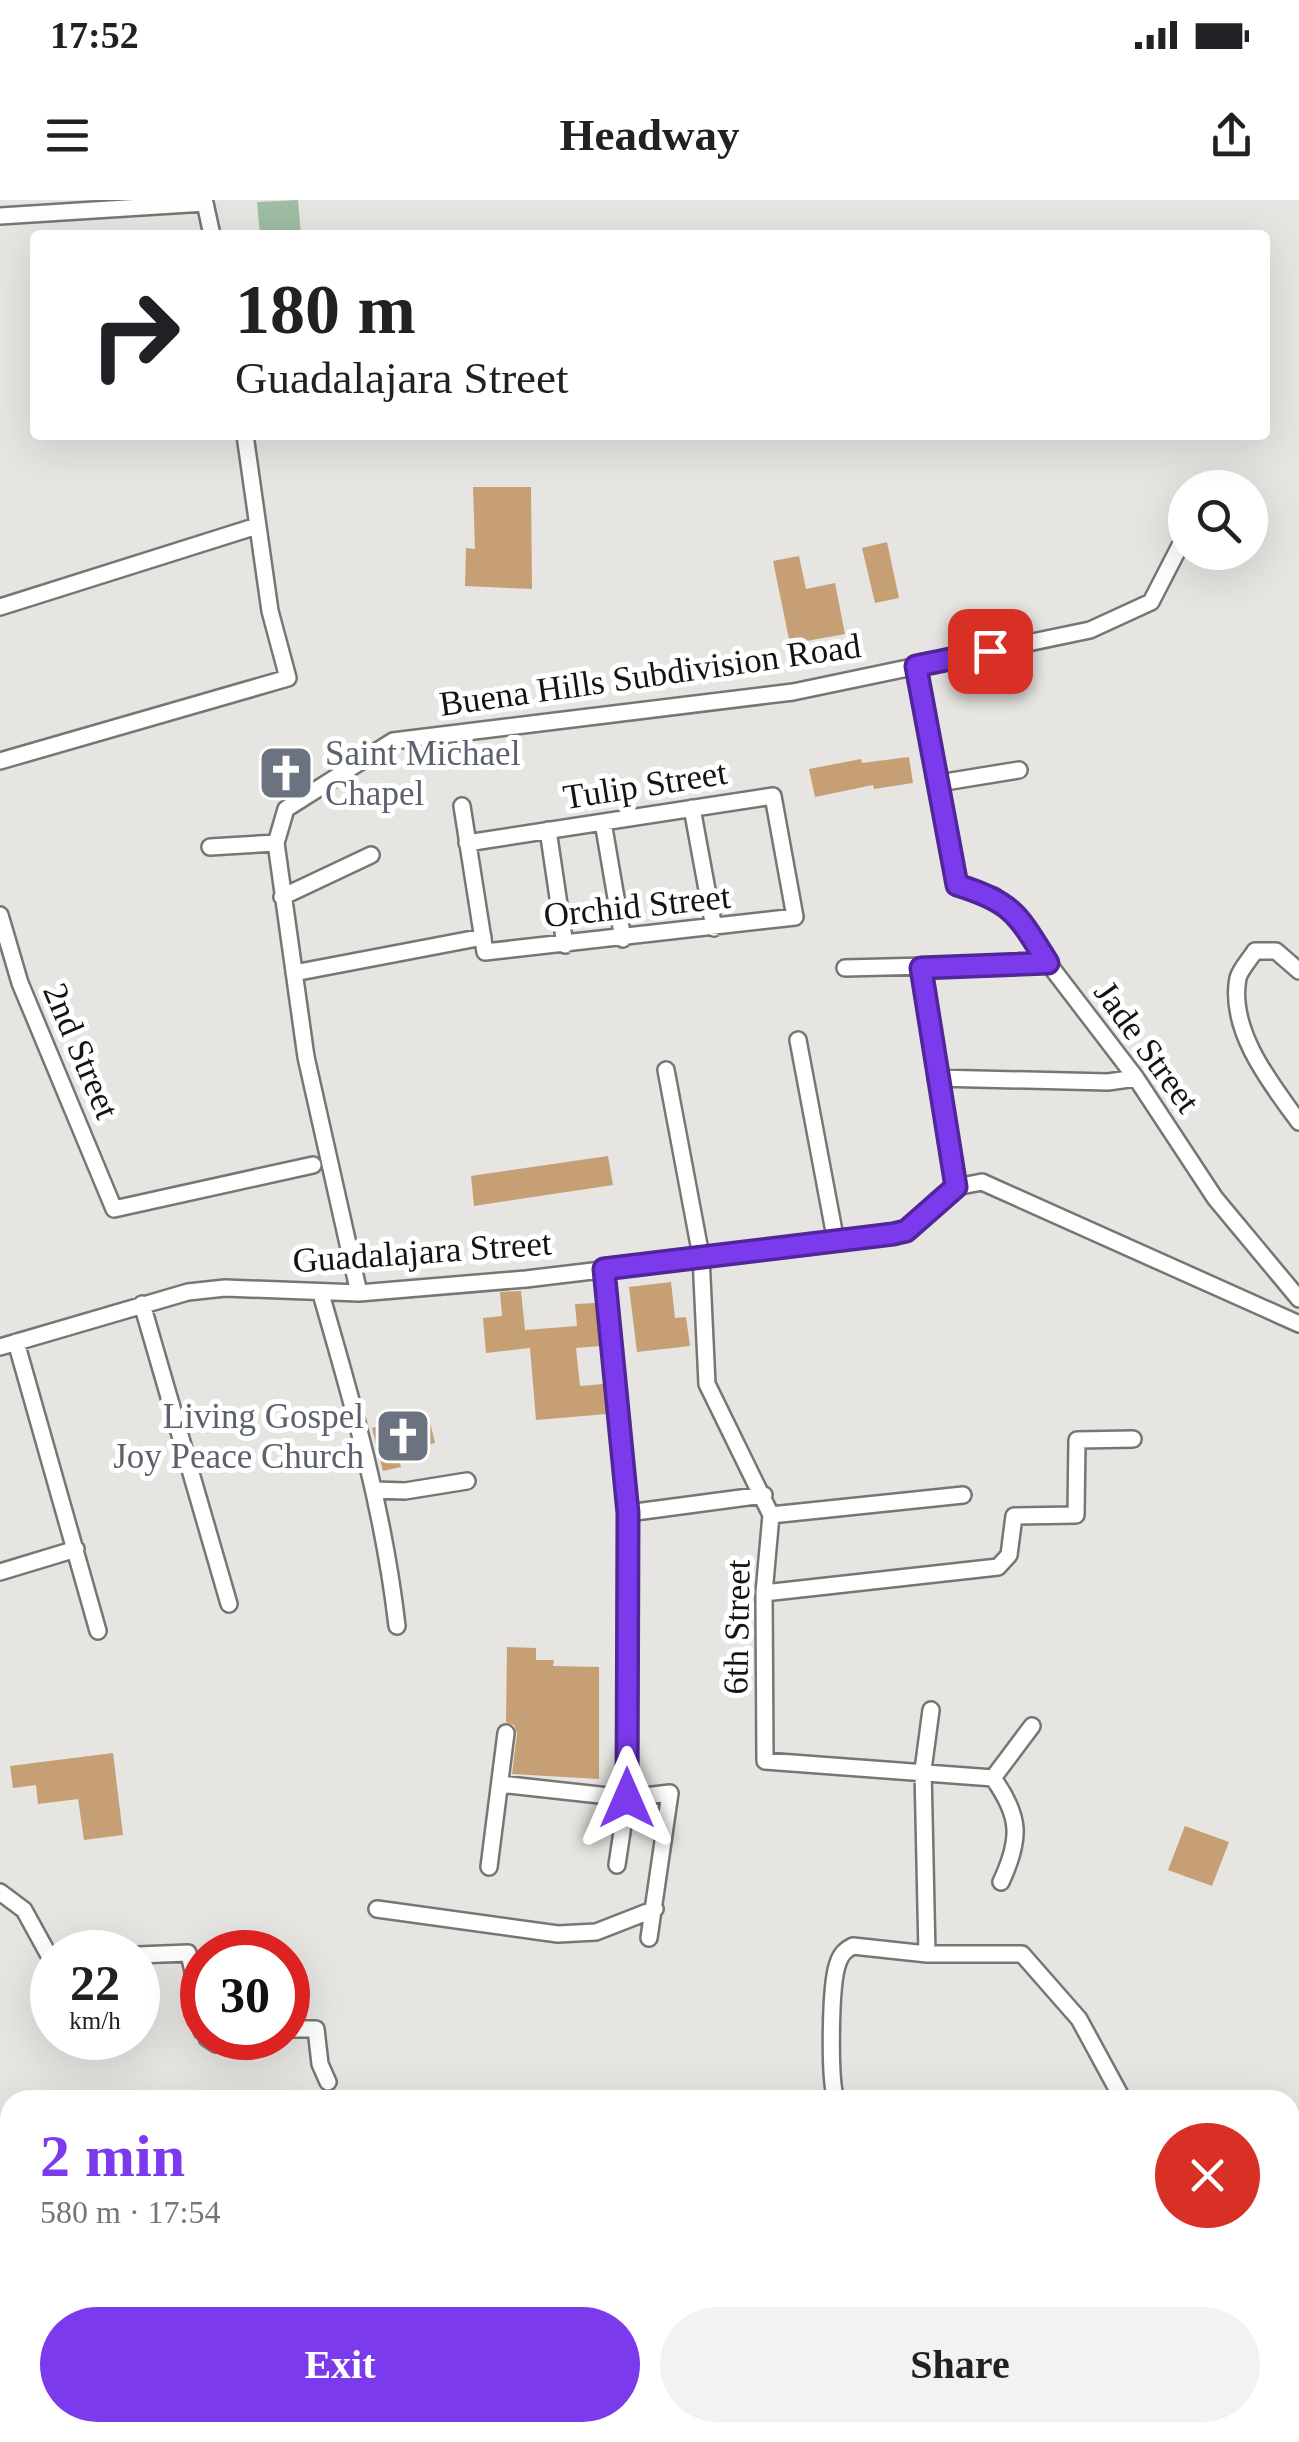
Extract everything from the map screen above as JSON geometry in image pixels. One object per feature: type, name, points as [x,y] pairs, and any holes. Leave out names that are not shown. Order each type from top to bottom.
[{"type":"street","points":[[0,216],[205,203],[211,230]]},
{"type":"street","points":[[0,761],[288,678],[270,611],[246,440]]},
{"type":"street","points":[[0,606],[257,526]]},
{"type":"street","name":"Buena Hills Subdivision Road","points":[[276,842],[286,809],[392,741],[793,692],[1090,630],[1151,602],[1168,569]]},
{"type":"street","name":"Jade Street","points":[[916,666],[957,885],[994,896],[1018,915],[1048,963],[1136,1078],[1215,1198],[1299,1299]]},
{"type":"street","points":[[939,783],[1019,770]]},
{"type":"street","name":"Tulip Street","points":[[468,842],[773,796],[796,917]]},
{"type":"street","points":[[462,806],[484,944]]},
{"type":"street","points":[[692,808],[714,928]]},
{"type":"street","points":[[603,822],[623,939]]},
{"type":"street","points":[[548,830],[566,944]]},
{"type":"street","points":[[210,846],[276,842],[306,1057],[359,1293]]},
{"type":"street","points":[[282,897],[371,855]]},
{"type":"street","name":"2nd Street","points":[[0,914],[20,983],[114,1208],[313,1164]]},
{"type":"street","name":"Orchid Street","points":[[294,973],[484,944],[566,944],[796,917]]},
{"type":"street","points":[[1299,970],[1276,951],[1255,951],[1238,977],[1242,1028],[1261,1070],[1299,1122]]},
{"type":"street","points":[[845,968],[1048,963]]},
{"type":"street","points":[[921,968],[956,1187],[982,1182],[1299,1324]]},
{"type":"street","points":[[798,1040],[836,1242]]},
{"type":"street","name":"6th Street","points":[[666,1070],[701,1256],[708,1384],[771,1516],[764,1593],[765,1761],[992,1778]]},
{"type":"street","points":[[936,1078],[1108,1082],[1136,1078]]},
{"type":"street","name":"Guadalajara Street","points":[[8,1344],[188,1292],[225,1288],[359,1293],[604,1269],[906,1231],[956,1187]]},
{"type":"street","points":[[604,1269],[628,1513],[627,1798],[617,1865]]},
{"type":"street","points":[[321,1294],[374,1490],[389,1556],[397,1626]]},
{"type":"street","points":[[142,1304],[229,1604]]},
{"type":"street","points":[[8,1344],[76,1550],[98,1631]]},
{"type":"street","points":[[764,1593],[998,1568],[1009,1555],[1014,1516],[1076,1514],[1077,1440],[1133,1438]]},
{"type":"street","points":[[374,1490],[405,1491],[467,1481]]},
{"type":"street","points":[[628,1513],[764,1495]]},
{"type":"street","points":[[771,1516],[962,1495]]},
{"type":"street","points":[[0,1572],[76,1550]]},
{"type":"street","points":[[927,1954],[923,1770],[931,1710]]},
{"type":"street","points":[[1001,1882],[1015,1852],[1016,1836],[1007,1798],[992,1778],[1032,1726]]},
{"type":"street","points":[[488,1868],[506,1733]]},
{"type":"street","points":[[500,1784],[627,1798],[670,1793],[648,1938]]},
{"type":"street","points":[[0,1892],[24,1910],[35,1930]]},
{"type":"street","points":[[377,1909],[558,1934],[596,1932],[655,1909]]},
{"type":"street","points":[[835,2090],[831,2066],[836,1972],[844,1951],[853,1946],[927,1954],[1022,1954],[1080,2019],[1117,2090]]},
{"type":"street","points":[[310,2030],[316,2030],[320,2064],[328,2082]]},
{"type":"green space","points":[[298,200],[301,230],[260,230],[257,202]]},
{"type":"building","points":[[473,487],[531,487],[532,589],[465,586],[466,548],[475,549]]},
{"type":"building","points":[[887,542],[899,598],[875,603],[862,548]]},
{"type":"building","points":[[799,556],[806,589],[835,583],[845,634],[790,644],[773,561]]},
{"type":"building","points":[[909,757],[913,783],[874,789],[873,785],[815,797],[809,769],[861,759],[862,763]]},
{"type":"building","points":[[608,1156],[613,1185],[474,1206],[471,1176]]},
{"type":"building","points":[[671,1282],[675,1318],[686,1317],[690,1346],[637,1352],[629,1287]]},
{"type":"building","points":[[521,1291],[525,1330],[577,1326],[575,1304],[596,1303],[600,1346],[576,1348],[580,1386],[604,1384],[607,1414],[536,1420],[530,1348],[486,1353],[483,1318],[502,1316],[500,1292]]},
{"type":"building","name":"Living Gospel Joy Peace Church","points":[[406,1409],[409,1419],[428,1414],[435,1443],[397,1453],[401,1467],[383,1471],[372,1428],[388,1424],[386,1414]]},
{"type":"building","points":[[507,1647],[536,1648],[536,1660],[554,1660],[553,1666],[599,1667],[599,1779],[512,1774],[517,1733],[514,1725],[506,1722]]},
{"type":"building","points":[[113,1753],[123,1835],[84,1840],[78,1799],[38,1804],[36,1785],[13,1788],[10,1766]]},
{"type":"building","points":[[1185,1826],[1229,1842],[1212,1886],[1168,1870]]},
{"type":"place","name":"Saint Michael Chapel","points":[[286,773]]},
{"type":"place","name":"Living Gospel Joy Peace Church","points":[[403,1436]]},
{"type":"route","points":[[627,1798],[628,1513],[604,1269],[906,1231],[956,1187],[948,1158],[921,968],[1048,963],[1018,915],[994,896],[957,885],[916,666],[990,651]]}]
